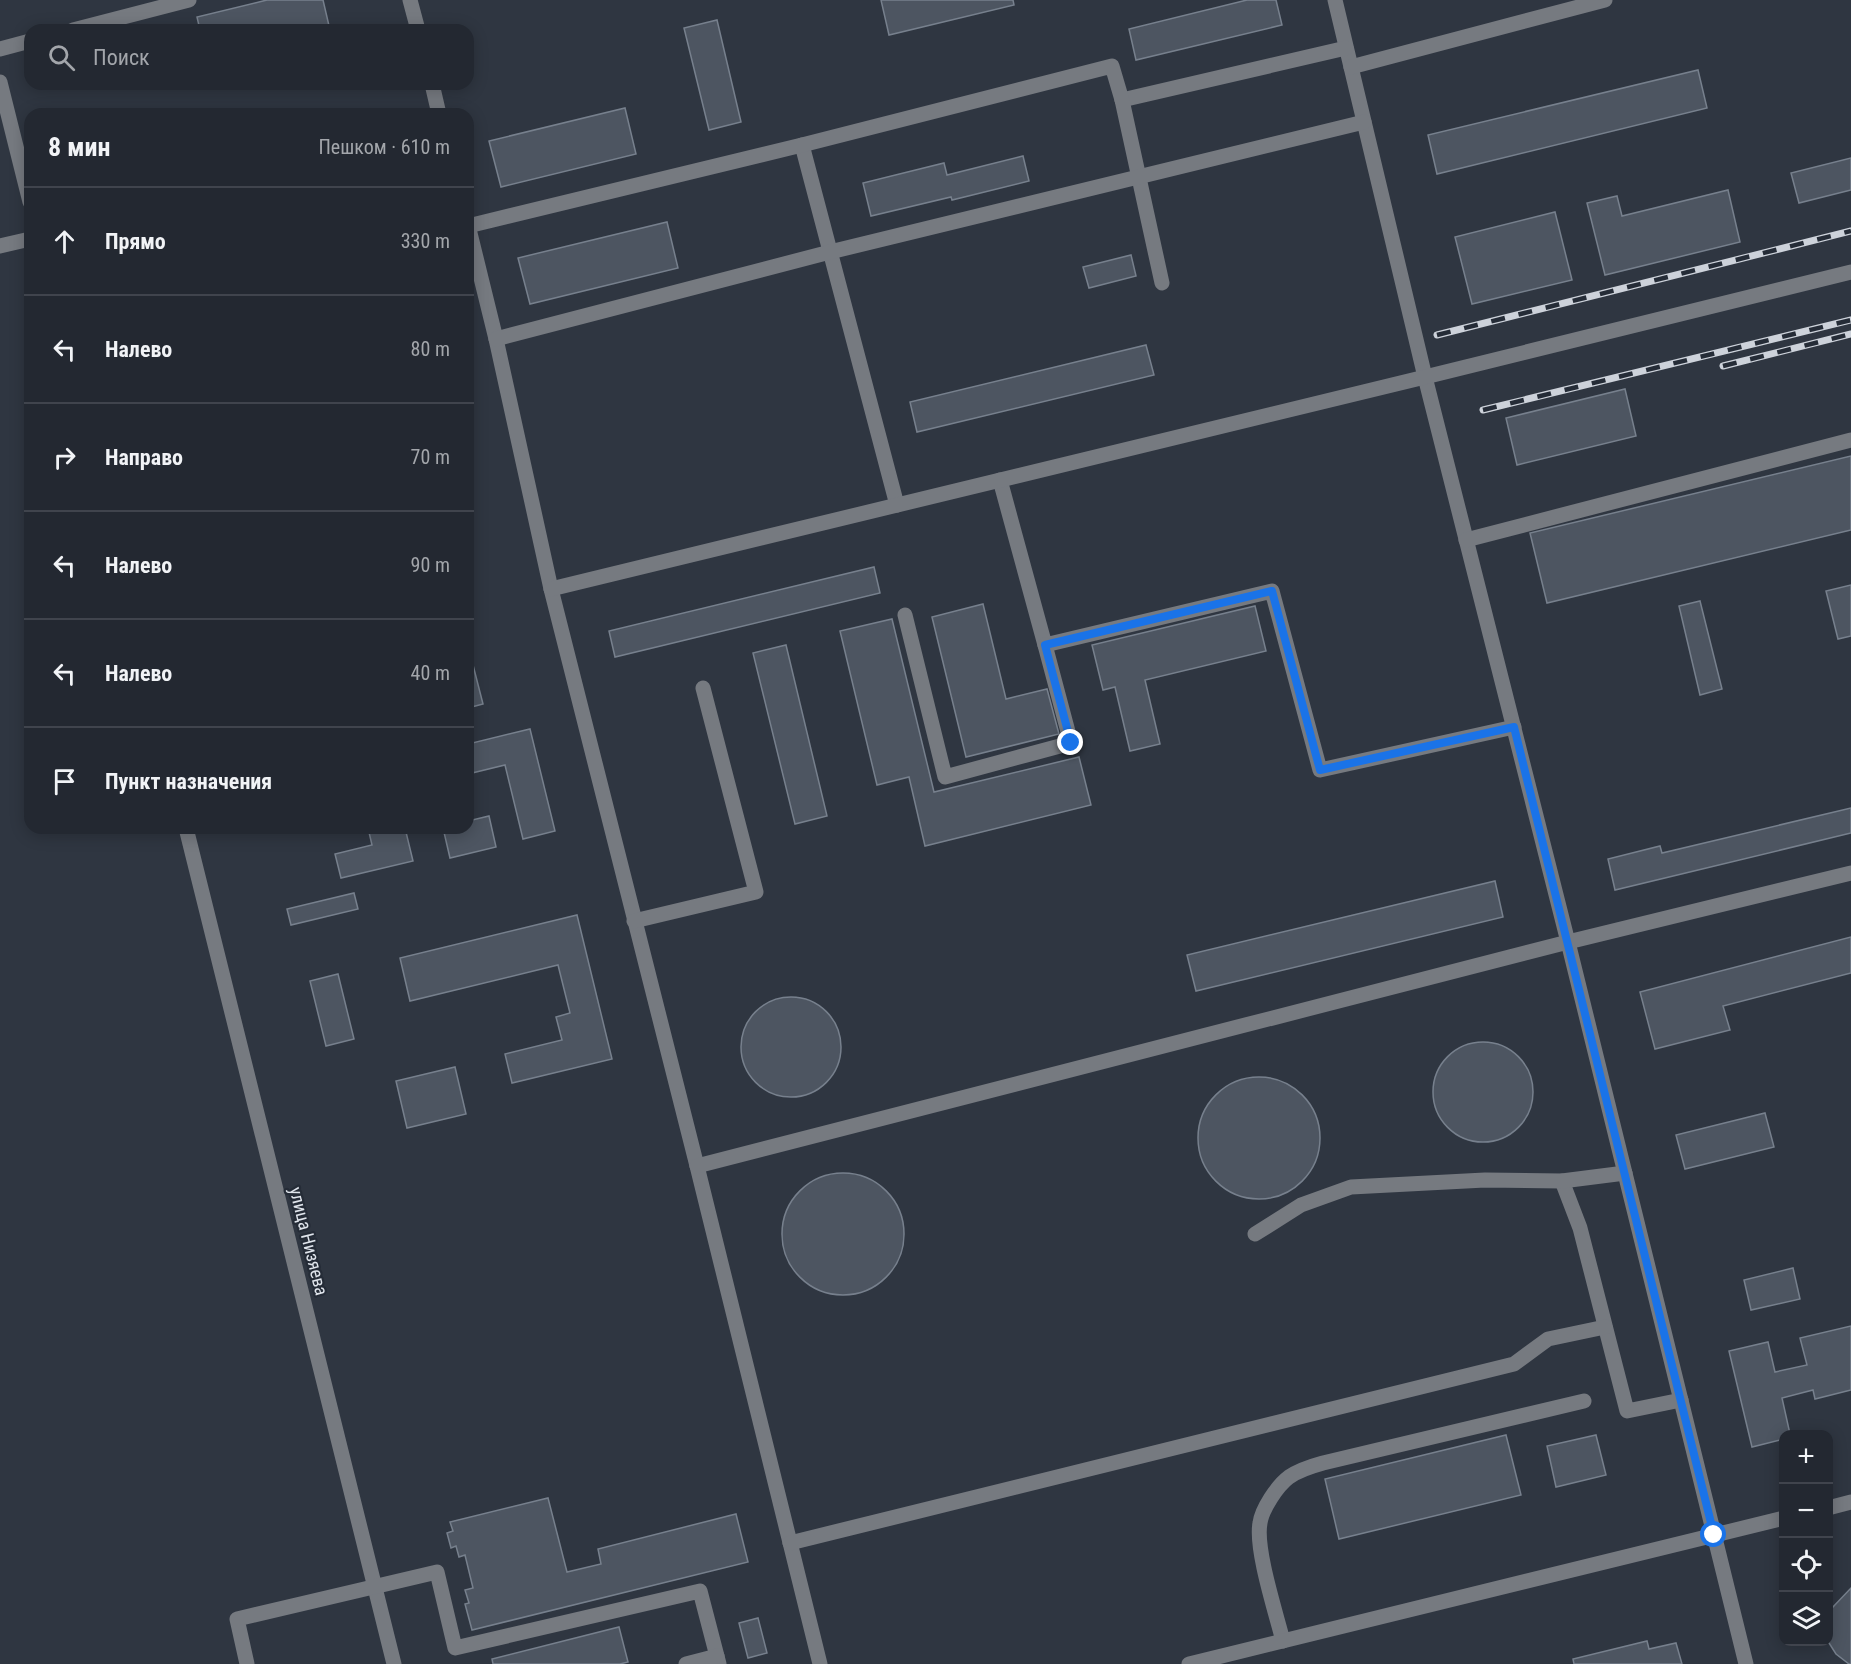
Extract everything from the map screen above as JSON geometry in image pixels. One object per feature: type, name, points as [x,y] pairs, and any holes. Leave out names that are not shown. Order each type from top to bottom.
[{"type":"street","points":[[96,24],[189,0]]},
{"type":"street","points":[[410,0],[416,24]]},
{"type":"street","points":[[1335,0],[1425,377],[1568,942],[1746,1664]]},
{"type":"street","points":[[1351,67],[1605,0]]},
{"type":"street","points":[[0,49],[24,43]]},
{"type":"street","points":[[1122,100],[1346,48]]},
{"type":"street","points":[[474,224],[802,145],[1112,66],[1122,100],[1162,283]]},
{"type":"street","points":[[0,82],[24,178]]},
{"type":"street","points":[[433,90],[438,108]]},
{"type":"street","points":[[496,339],[830,252],[1364,122]]},
{"type":"street","points":[[802,145],[897,505]]},
{"type":"street","points":[[0,246],[24,240]]},
{"type":"street","points":[[474,249],[551,589],[820,1664]]},
{"type":"street","points":[[551,589],[1851,272]]},
{"type":"street","points":[[1466,540],[1851,440]]},
{"type":"street","points":[[905,615],[945,777],[1071,743],[1000,480]]},
{"type":"street","points":[[1045,645],[1272,591],[1320,770],[1514,727]]},
{"type":"street","points":[[634,921],[756,892],[703,688]]},
{"type":"street","name":"улица Низяева","points":[[187,834],[394,1664]]},
{"type":"street","points":[[697,1166],[1568,942],[1851,873]]},
{"type":"street","points":[[1255,1234],[1301,1204],[1351,1187],[1485,1180],[1562,1181],[1625,1173]]},
{"type":"street","points":[[1562,1181],[1580,1228],[1627,1412],[1681,1400]]},
{"type":"street","points":[[790,1543],[1514,1364],[1548,1339],[1605,1327]]},
{"type":"street","points":[[1283,1641],[1261,1551],[1260,1523],[1270,1498],[1288,1477],[1323,1463],[1584,1401]]},
{"type":"street","points":[[1833,1507],[1851,1502]]},
{"type":"street","points":[[1189,1664],[1779,1519]]},
{"type":"street","points":[[247,1664],[237,1619],[437,1572],[455,1648],[700,1591],[718,1660],[686,1664]]},
{"type":"building","points":[[267,0],[323,0],[329,24],[199,24],[197,17]]},
{"type":"building","points":[[881,0],[1013,0],[1014,5],[889,35]]},
{"type":"building","points":[[1247,0],[1276,0],[1282,25],[1136,60],[1129,29]]},
{"type":"building","points":[[717,20],[741,122],[709,130],[684,28]]},
{"type":"building","points":[[1698,70],[1707,108],[1437,174],[1428,135]]},
{"type":"building","points":[[625,108],[636,154],[501,187],[489,141]]},
{"type":"building","points":[[1023,156],[1029,181],[952,200],[951,197],[871,216],[863,183],[944,163],[947,175]]},
{"type":"building","points":[[1851,158],[1851,190],[1799,203],[1791,173]]},
{"type":"building","points":[[1728,190],[1740,242],[1605,275],[1587,203],[1617,196],[1622,216]]},
{"type":"building","points":[[1555,212],[1572,280],[1472,304],[1455,237]]},
{"type":"building","points":[[667,222],[678,268],[530,304],[518,258]]},
{"type":"building","points":[[1131,255],[1136,276],[1089,288],[1083,267]]},
{"type":"building","points":[[1146,345],[1154,375],[917,432],[910,402]]},
{"type":"building","points":[[1625,389],[1636,436],[1517,465],[1506,418]]},
{"type":"building","points":[[1851,456],[1851,530],[1547,603],[1530,533]]},
{"type":"building","points":[[874,567],[880,593],[615,657],[609,631]]},
{"type":"building","points":[[1851,585],[1851,636],[1838,639],[1826,591]]},
{"type":"building","points":[[1700,601],[1722,689],[1700,695],[1679,606]]},
{"type":"building","points":[[983,604],[1006,699],[1047,689],[1059,734],[966,757],[932,617]]},
{"type":"building","points":[[1255,606],[1266,651],[1145,680],[1160,744],[1130,751],[1115,687],[1103,690],[1092,645]]},
{"type":"building","points":[[892,619],[934,792],[1079,757],[1091,805],[925,846],[909,777],[877,785],[840,631]]},
{"type":"building","points":[[786,645],[827,816],[795,824],[753,653]]},
{"type":"building","points":[[474,669],[483,704],[474,706]]},
{"type":"building","points":[[530,729],[555,831],[523,839],[505,765],[474,773],[474,743]]},
{"type":"building","points":[[1851,808],[1851,833],[1615,890],[1608,859],[1660,846],[1662,853]]},
{"type":"building","points":[[489,816],[496,847],[450,858],[444,834],[474,834],[474,820]]},
{"type":"building","points":[[369,834],[406,834],[413,861],[341,878],[335,854],[372,845]]},
{"type":"building","points":[[1495,881],[1503,917],[1196,991],[1187,955]]},
{"type":"building","points":[[354,893],[358,909],[291,925],[287,909]]},
{"type":"building","points":[[577,915],[612,1059],[512,1083],[505,1054],[562,1040],[556,1017],[570,1013],[558,965],[410,1001],[400,958]]},
{"type":"building","points":[[1851,937],[1851,973],[1723,1006],[1730,1030],[1655,1049],[1640,992]]},
{"type":"building","points":[[338,974],[354,1039],[326,1046],[310,981]]},
{"type":"building","points":[[791,997],[810,1001],[826,1012],[837,1028],[841,1047],[837,1066],[826,1082],[810,1093],[791,1097],[772,1093],[756,1082],[745,1066],[741,1047],[745,1028],[756,1012],[772,1001]]},
{"type":"building","points":[[1483,1042],[1502,1046],[1518,1057],[1529,1073],[1533,1092],[1529,1111],[1518,1127],[1502,1138],[1483,1142],[1464,1138],[1448,1127],[1437,1111],[1433,1092],[1437,1073],[1448,1057],[1464,1046]]},
{"type":"building","points":[[455,1067],[466,1114],[407,1128],[396,1081]]},
{"type":"building","points":[[1259,1077],[1282,1082],[1293,1087],[1302,1095],[1310,1104],[1315,1115],[1320,1138],[1315,1161],[1310,1172],[1302,1181],[1293,1189],[1282,1194],[1259,1199],[1236,1194],[1225,1189],[1216,1181],[1208,1172],[1203,1161],[1198,1138],[1203,1115],[1208,1104],[1216,1095],[1225,1087],[1236,1082]]},
{"type":"building","points":[[1765,1113],[1774,1147],[1685,1169],[1676,1135]]},
{"type":"building","points":[[843,1173],[866,1178],[877,1183],[886,1191],[894,1200],[899,1211],[904,1234],[899,1257],[894,1268],[886,1277],[877,1285],[866,1290],[843,1295],[820,1290],[809,1285],[800,1277],[792,1268],[787,1257],[782,1234],[787,1211],[792,1200],[800,1191],[809,1183],[820,1178]]},
{"type":"building","points":[[1793,1268],[1800,1299],[1751,1310],[1744,1280]]},
{"type":"building","points":[[1851,1326],[1851,1390],[1815,1399],[1813,1390],[1782,1398],[1789,1430],[1779,1430],[1779,1440],[1752,1447],[1729,1351],[1768,1342],[1775,1372],[1807,1365],[1800,1338]]},
{"type":"building","points":[[1506,1435],[1521,1495],[1339,1539],[1325,1479]]},
{"type":"building","points":[[1596,1435],[1606,1475],[1556,1487],[1547,1446]]},
{"type":"building","points":[[548,1498],[567,1572],[601,1564],[598,1549],[736,1514],[748,1562],[472,1630],[465,1604],[469,1603],[465,1590],[473,1588],[465,1555],[459,1557],[456,1546],[451,1548],[447,1533],[453,1531],[450,1522]]},
{"type":"building","points":[[1851,1588],[1851,1664],[1836,1654],[1831,1646],[1833,1646],[1833,1607]]},
{"type":"building","points":[[758,1618],[767,1653],[748,1658],[739,1623]]},
{"type":"building","points":[[619,1627],[628,1662],[620,1664],[493,1664],[492,1659]]},
{"type":"building","points":[[1647,1641],[1649,1649],[1676,1643],[1682,1664],[1574,1664],[1573,1659]]},
{"type":"railway","points":[[1437,335],[1851,231]]},
{"type":"railway","points":[[1483,410],[1851,320]]},
{"type":"railway","points":[[1723,366],[1851,334]]},
{"type":"route","points":[[1071,743],[1045,645],[1272,591],[1320,770],[1514,727],[1714,1535]]}]
